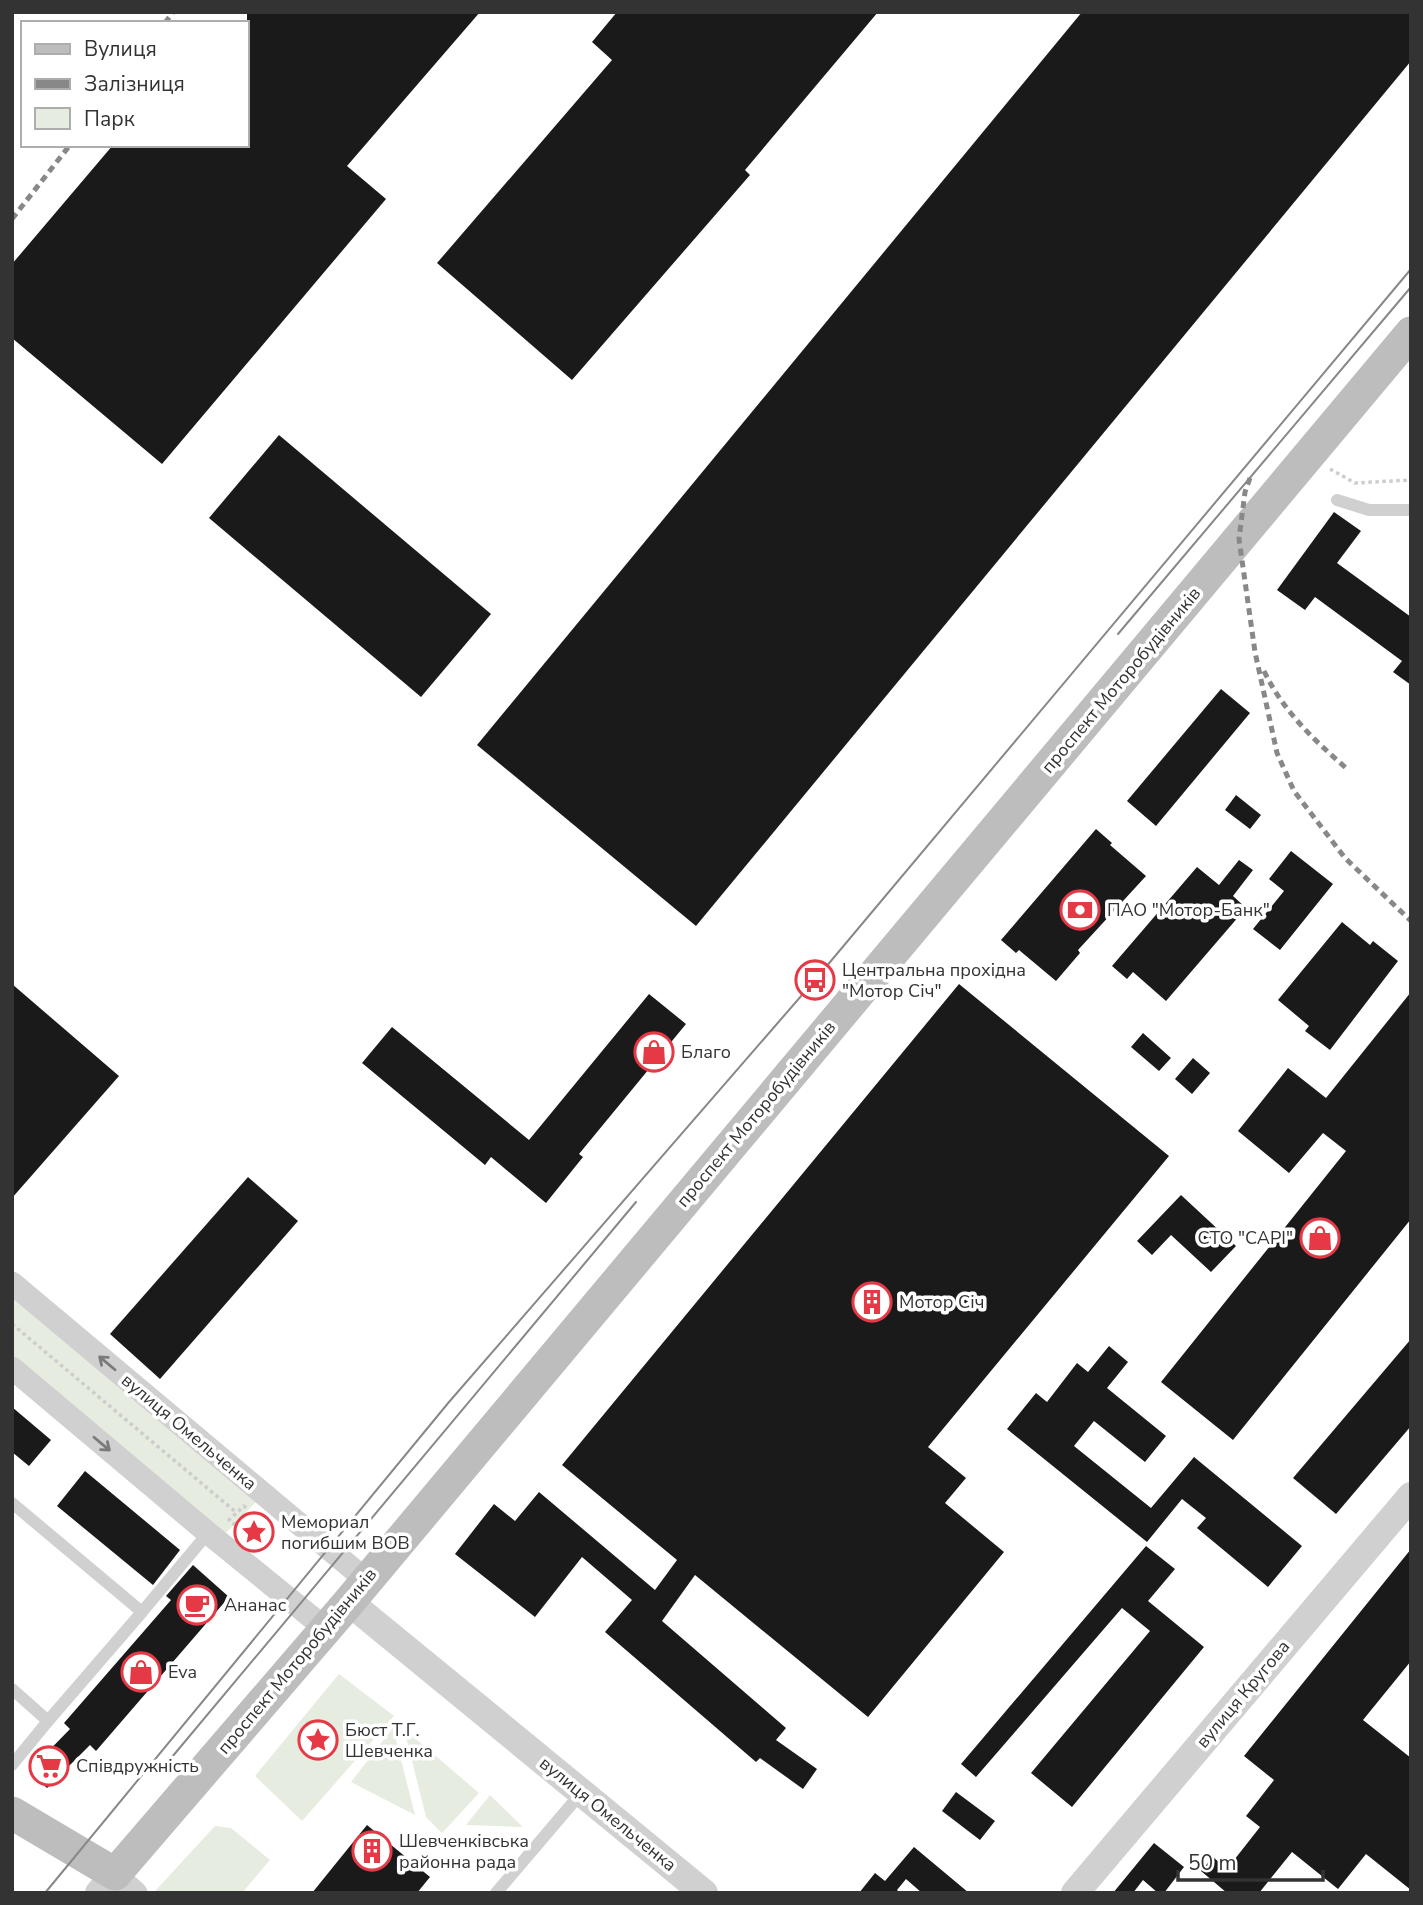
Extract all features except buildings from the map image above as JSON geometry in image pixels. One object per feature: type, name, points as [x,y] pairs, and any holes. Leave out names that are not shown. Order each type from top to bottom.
[{"type":"main road","name":"проспект Моторобудівників","points":[[117,1887],[326,1629],[1411,333]]},
{"type":"main road","points":[[12,1813],[117,1887]]},
{"type":"street","name":"вулиця Омельченка","points":[[12,1283],[582,1792],[704,1893]]},
{"type":"street","points":[[12,1368],[208,1534],[326,1629]]},
{"type":"street","name":"вулиця Кругова","points":[[1075,1893],[1411,1496]]},
{"type":"lane","points":[[1337,500],[1369,510],[1411,510]]},
{"type":"lane","points":[[12,1503],[142,1612]]},
{"type":"lane","points":[[12,1765],[208,1534]]},
{"type":"lane","points":[[12,1689],[48,1721]]},
{"type":"lane","points":[[496,1893],[582,1792]]},
{"type":"path","points":[[1322,465],[1355,483],[1411,480]]},
{"type":"path","points":[[12,1324],[237,1513]]},
{"type":"path","points":[[252,1513],[243,1506],[229,1520],[255,1542]]},
{"type":"green space","points":[[12,1294],[259,1499],[223,1536],[12,1358]]},
{"type":"green space","points":[[339,1674],[394,1716],[302,1821],[255,1776]]},
{"type":"green space","points":[[393,1728],[415,1815],[351,1782]]},
{"type":"green space","points":[[404,1729],[479,1793],[442,1833],[426,1817]]},
{"type":"green space","points":[[490,1795],[523,1827],[466,1825]]},
{"type":"green space","points":[[215,1826],[231,1828],[270,1860],[242,1893],[159,1893],[156,1890]]},
{"type":"tram line","points":[[45,1893],[449,1402],[815,980],[1411,269]]},
{"type":"tram line","points":[[1118,634],[1411,287]]},
{"type":"tram line","points":[[162,1769],[636,1202]]},
{"type":"railway","points":[[166,21],[173,12]]},
{"type":"railway","points":[[12,219],[68,147]]},
{"type":"railway","points":[[1250,478],[1245,492],[1239,539],[1255,652],[1277,753],[1294,791],[1345,858],[1411,921]]},
{"type":"railway","points":[[1264,671],[1290,712],[1346,768]]},
{"type":"place","name":"ПАО \"Мотор-Банк\"","points":[[1080,910]]},
{"type":"place","name":"Центральна прохідна \"Мотор Січ\"","points":[[815,980]]},
{"type":"place","name":"Благо","points":[[654,1052]]},
{"type":"place","name":"СТО \"CAPI\"","points":[[1320,1238]]},
{"type":"place","name":"Мотор Січ","points":[[872,1302]]},
{"type":"place","name":"Мемориал погибшим ВОВ","points":[[254,1532]]},
{"type":"place","name":"Ананас","points":[[197,1605]]},
{"type":"place","name":"Eva","points":[[141,1672]]},
{"type":"place","name":"Бюст Т.Г. Шевченка","points":[[318,1740]]},
{"type":"place","name":"Співдружність","points":[[49,1766]]},
{"type":"place","name":"Шевченківська районна рада","points":[[372,1851]]}]
